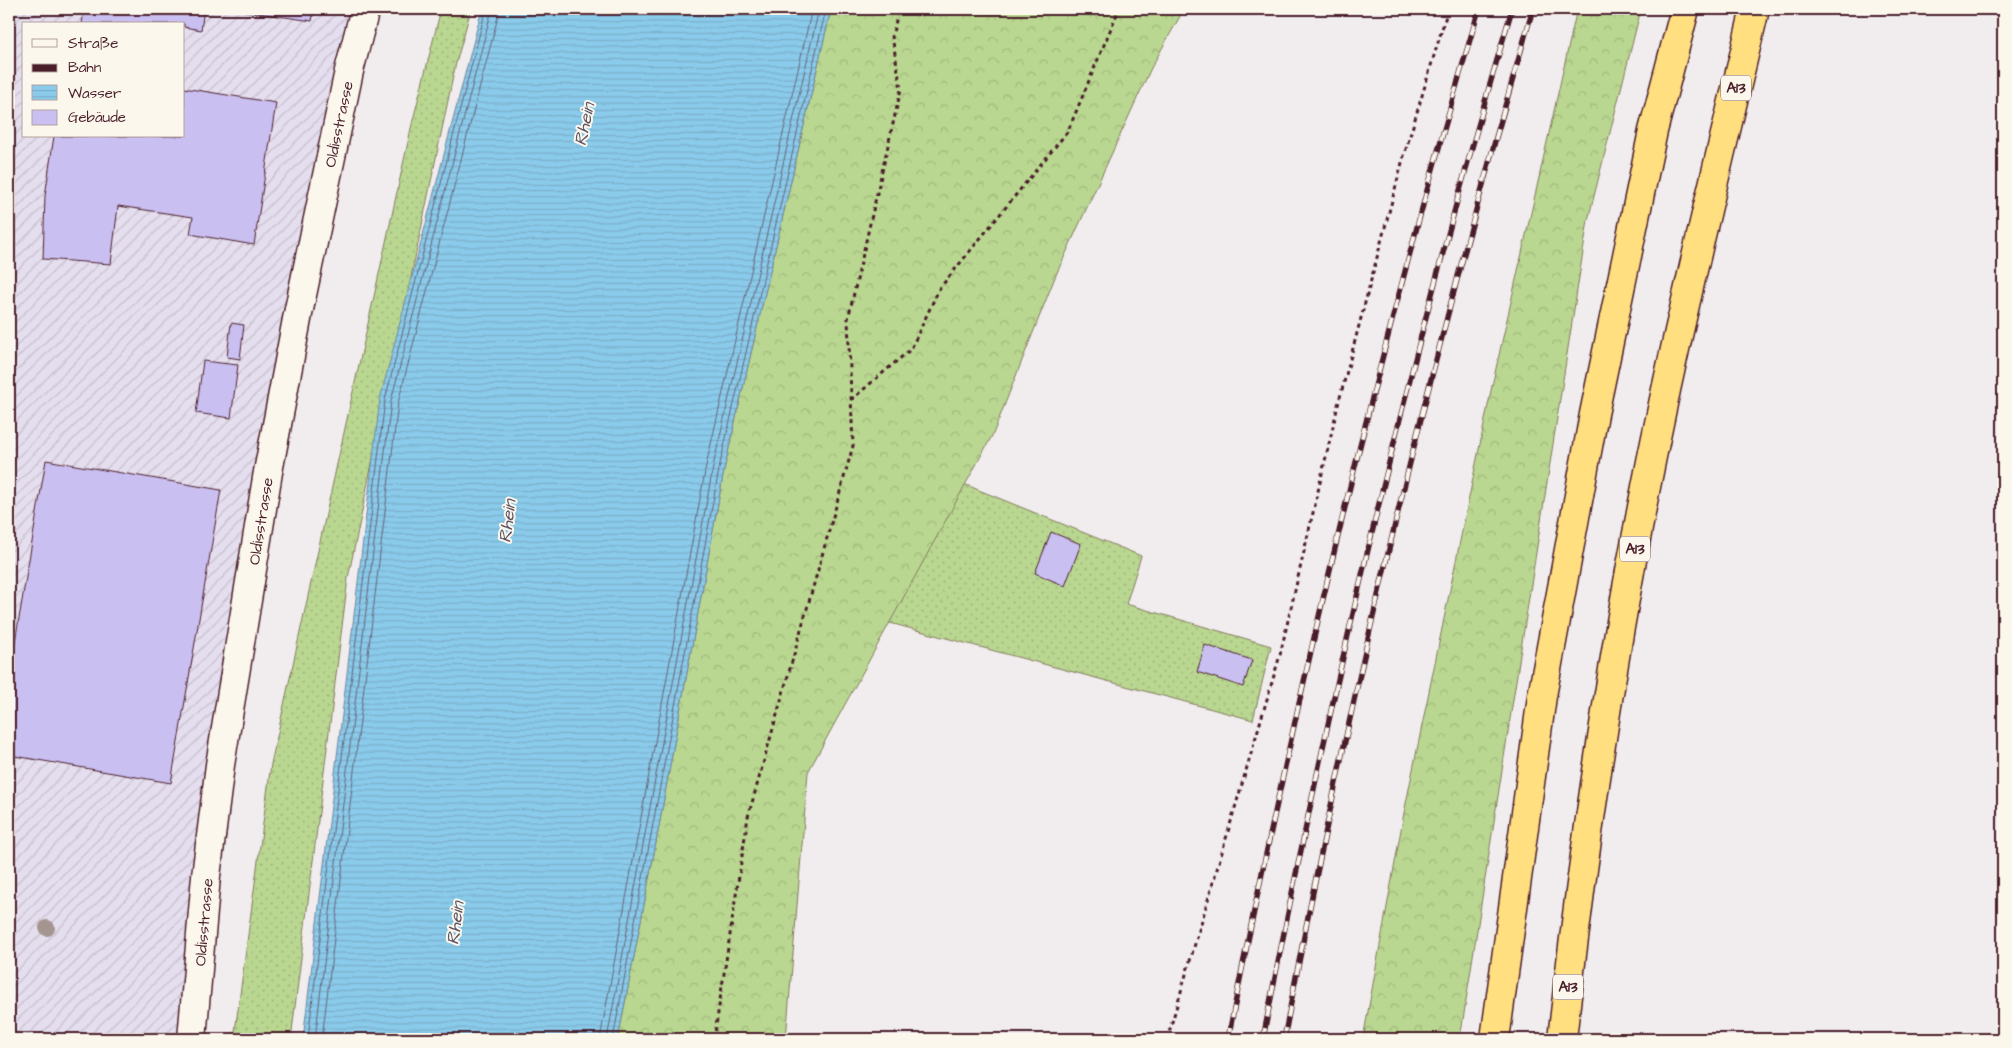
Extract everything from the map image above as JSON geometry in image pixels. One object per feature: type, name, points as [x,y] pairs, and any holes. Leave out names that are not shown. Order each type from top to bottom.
[{"type":"highway","points":[[1495,1038],[1542,696],[1594,414],[1653,131],[1685,9]]},
{"type":"highway","name":"A13","points":[[1562,1039],[1594,790],[1626,595],[1663,405],[1755,9]]},
{"type":"highway","name":"A13","points":[[1573,1039],[1574,934]]},
{"type":"street","name":"Oldisstrasse","points":[[192,1039],[206,876],[220,765],[263,502],[298,314],[349,71],[365,9]]},
{"type":"path","points":[[714,1039],[748,817],[852,446],[848,319],[901,89],[892,36],[898,9]]},
{"type":"path","points":[[851,400],[911,349],[939,289],[1068,131],[1119,9]]},
{"type":"path","points":[[1167,1039],[1280,655],[1338,405],[1402,159],[1448,9]]},
{"type":"shaded area","points":[[9,9],[366,9],[176,1039],[9,1039]]},
{"type":"green space","points":[[441,9],[471,9],[455,67],[348,578],[291,1039],[234,1039],[271,764],[412,124]]},
{"type":"green space","points":[[831,9],[1184,9],[1151,68],[1055,277],[993,434],[808,772],[786,1039],[618,1039],[725,465]]},
{"type":"green space","points":[[1577,9],[1641,9],[1588,220],[1460,1039],[1363,1039],[1404,813],[1492,386]]},
{"type":"green space","points":[[927,469],[1141,556],[1126,604],[1271,646],[1253,720],[875,619]]},
{"type":"water","name":"Rhein","points":[[482,9],[831,9],[725,465],[618,1039],[303,1039],[380,399]]},
{"type":"building","points":[[84,9],[204,9],[201,30],[185,27],[185,22],[82,22]]},
{"type":"building","points":[[231,9],[314,9],[312,21]]},
{"type":"building","points":[[185,88],[276,103],[254,245],[190,234],[193,217],[118,206],[111,264],[43,259],[45,196],[54,138],[185,138]]},
{"type":"building","points":[[231,323],[244,325],[240,359],[227,357]]},
{"type":"building","points":[[203,361],[238,365],[231,418],[196,413]]},
{"type":"building","points":[[46,460],[221,490],[171,783],[9,755],[9,677]]},
{"type":"building","points":[[1051,532],[1081,544],[1065,586],[1035,573]]},
{"type":"building","points":[[1205,645],[1252,660],[1243,687],[1197,672]]},
{"type":"railway","points":[[1228,1039],[1282,779],[1373,392],[1442,136],[1479,9]]},
{"type":"railway","points":[[1263,1039],[1316,779],[1406,392],[1475,136],[1512,9]]},
{"type":"railway","points":[[1284,1039],[1337,779],[1396,521],[1461,264],[1533,9]]}]
